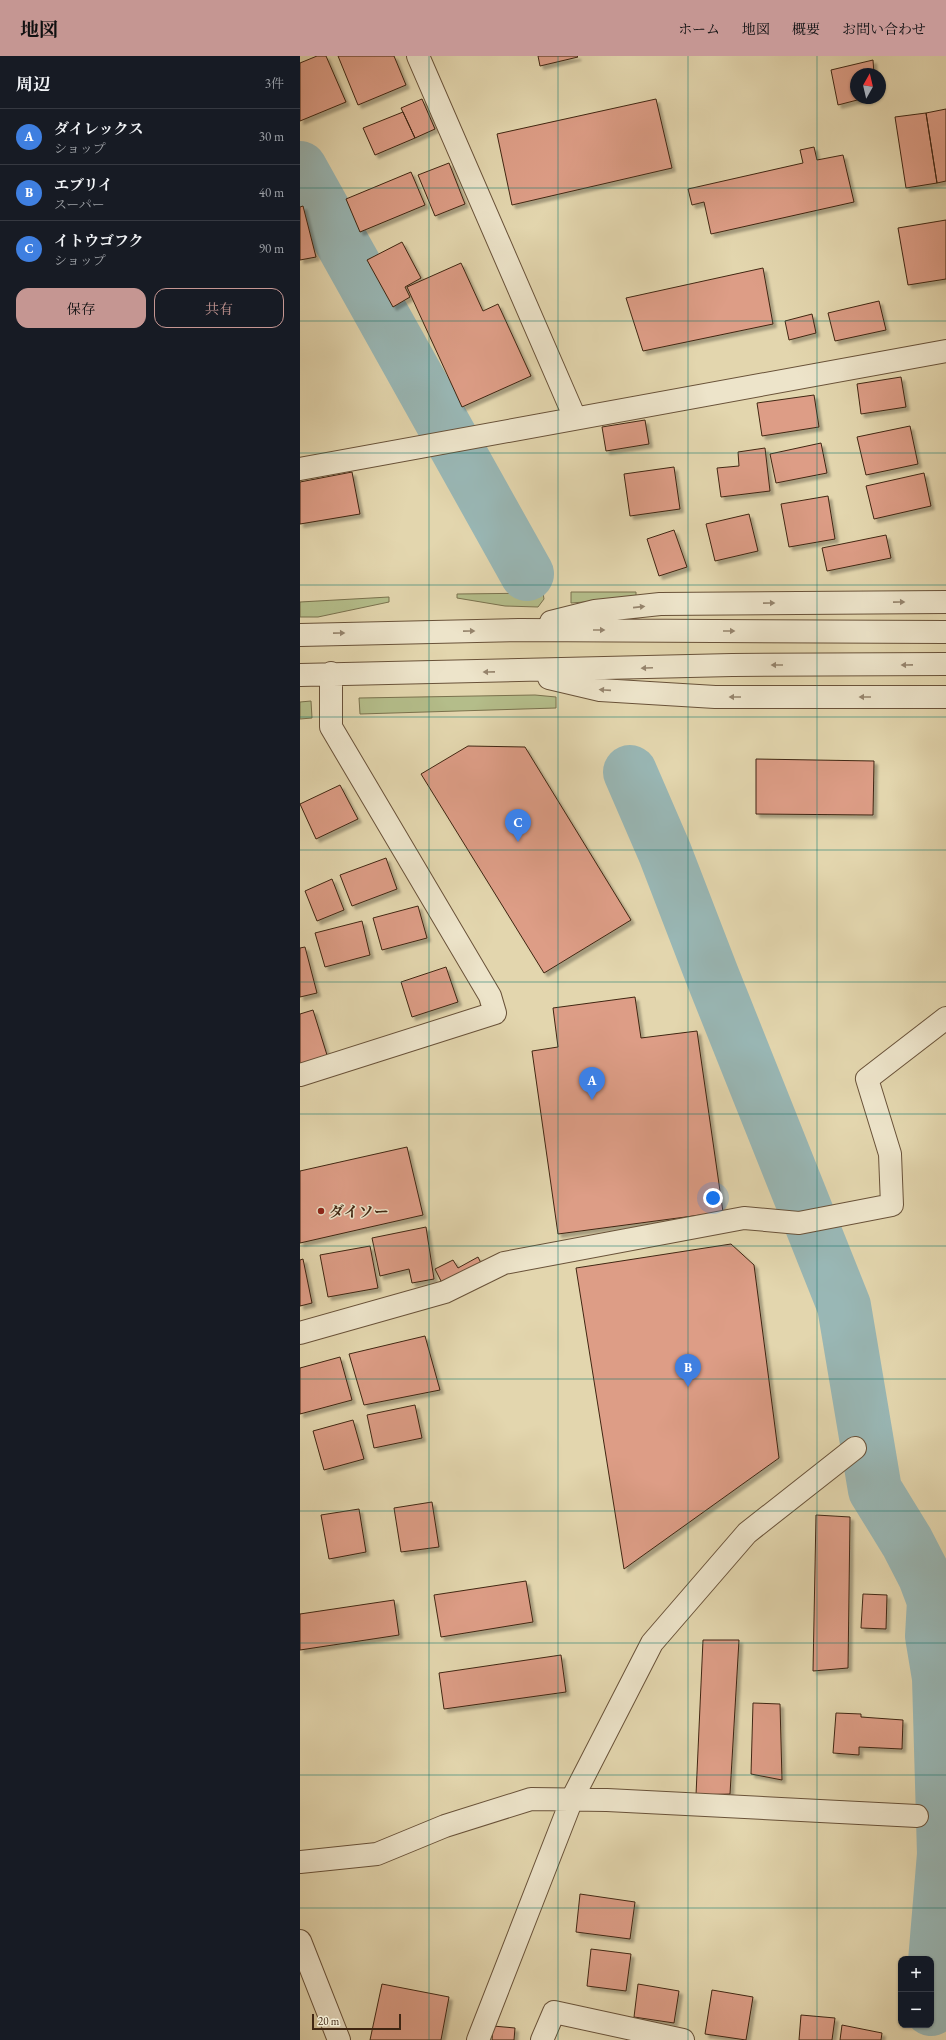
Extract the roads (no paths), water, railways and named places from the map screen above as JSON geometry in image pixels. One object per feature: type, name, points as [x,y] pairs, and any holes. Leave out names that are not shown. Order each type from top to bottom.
[{"type":"street","points":[[418,56],[575,418]]},
{"type":"street","points":[[300,469],[946,351]]},
{"type":"street","points":[[519,630],[595,611],[660,604],[946,602]]},
{"type":"street","points":[[300,635],[519,630],[946,632]]},
{"type":"street","points":[[300,675],[332,673],[517,671],[732,666],[946,664]]},
{"type":"street","points":[[517,671],[600,690],[715,697],[946,697]]},
{"type":"street","points":[[300,1075],[495,1013],[490,996],[331,727],[332,673]]},
{"type":"street","points":[[300,1333],[446,1292],[504,1264],[744,1218],[799,1223],[892,1205],[890,1154],[867,1079],[946,1018]]},
{"type":"street","points":[[478,2040],[572,1799],[652,1642],[747,1533],[855,1448]]},
{"type":"street","points":[[300,1862],[377,1854],[445,1826],[531,1799],[572,1799],[917,1816]]},
{"type":"street","points":[[300,1941],[339,2040]]},
{"type":"street","points":[[542,2040],[554,2012],[683,2040]]},
{"type":"waterway","points":[[300,168],[527,574]]},
{"type":"waterway","points":[[630,772],[665,853],[844,1306],[875,1490],[907,1542],[925,1577],[934,1601],[932,1636],[939,1678],[944,1854],[932,1992]]},
{"type":"place","name":"イトウゴフク","points":[[518,842]]},
{"type":"place","name":"ダイレックス","points":[[592,1100]]},
{"type":"place","name":"ダイソー","points":[[321,1211]]},
{"type":"place","name":"エブリイ","points":[[688,1387]]}]
